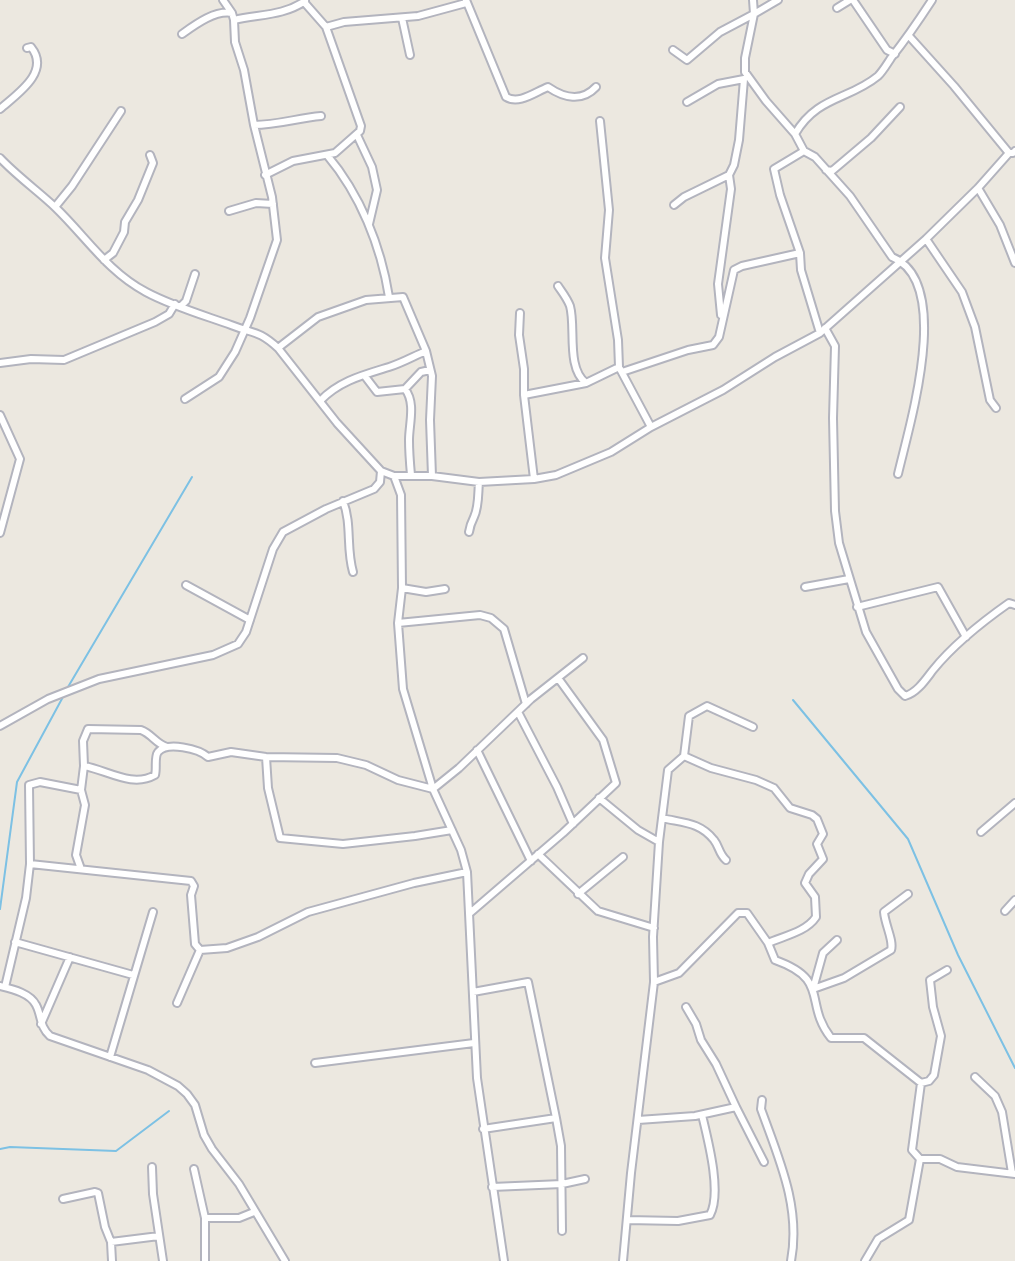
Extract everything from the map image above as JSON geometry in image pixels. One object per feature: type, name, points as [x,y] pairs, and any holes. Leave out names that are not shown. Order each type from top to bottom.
[{"type":"street","points":[[185,399],[219,377],[235,352],[250,318],[277,240],[273,204],[244,70],[234,42],[233,16],[223,0]]},
{"type":"street","points":[[723,320],[718,284],[731,189],[729,175],[739,141],[745,58],[754,14],[753,0]]},
{"type":"street","points":[[673,50],[687,60],[720,32],[778,0]]},
{"type":"street","points":[[837,8],[851,0],[887,50],[895,54]]},
{"type":"street","points":[[795,134],[801,124],[826,101],[878,75],[932,0]]},
{"type":"street","points":[[182,34],[224,11],[233,16],[273,15],[305,1],[326,27],[361,126],[357,135],[335,153],[293,161],[265,175]]},
{"type":"street","points":[[326,27],[344,22],[402,18],[466,1],[506,97],[520,100],[548,87],[561,94],[580,98],[596,87]]},
{"type":"street","points":[[402,18],[410,55]]},
{"type":"street","points":[[0,158],[55,207],[104,260],[142,290],[243,329],[259,332],[278,348],[381,471],[394,476],[432,476],[479,482],[534,479],[556,475],[611,452],[651,427],[723,390],[822,330],[926,239],[1013,153],[908,36]]},
{"type":"street","points":[[0,108],[23,90],[34,75],[38,65],[37,55],[31,47],[27,48]]},
{"type":"street","points":[[738,64],[744,76],[795,134],[804,151],[815,157],[850,196],[892,257],[902,261],[914,275],[925,328],[919,382],[898,474]]},
{"type":"street","points":[[687,102],[718,84],[744,76]]},
{"type":"street","points":[[826,170],[832,171],[871,138],[900,107]]},
{"type":"street","points":[[55,207],[72,186],[121,111]]},
{"type":"street","points":[[254,125],[284,124],[321,116]]},
{"type":"street","points":[[600,121],[606,159],[609,210],[605,258],[621,369],[651,427]]},
{"type":"street","points":[[357,135],[372,167],[377,190],[369,226]]},
{"type":"street","points":[[804,151],[774,169],[777,186],[800,253],[801,270],[822,330],[835,346],[835,511],[839,543],[866,632],[898,689],[905,696],[913,694],[936,666],[983,621],[1009,603],[1015,605]]},
{"type":"street","points":[[104,260],[113,253],[124,232],[125,222],[142,192],[153,163],[150,155]]},
{"type":"street","points":[[327,155],[345,177],[369,226],[389,297]]},
{"type":"street","points":[[674,205],[684,197],[729,175]]},
{"type":"street","points":[[978,188],[1000,225],[1015,263]]},
{"type":"street","points":[[229,211],[256,203],[273,204]]},
{"type":"street","points":[[926,239],[962,292],[975,327],[990,400],[996,408]]},
{"type":"street","points":[[524,394],[586,383],[621,369],[713,345],[719,337],[730,280],[736,268],[800,253]]},
{"type":"street","points":[[0,363],[31,359],[64,360],[155,321],[186,301],[195,274]]},
{"type":"street","points":[[558,286],[569,303],[575,363],[578,374],[586,383]]},
{"type":"street","points":[[278,348],[318,317],[349,305],[403,297],[426,351],[430,370],[432,476]]},
{"type":"street","points":[[520,313],[519,335],[534,479]]},
{"type":"street","points":[[320,401],[332,388],[426,351]]},
{"type":"street","points":[[364,375],[377,392],[405,389],[421,372],[430,370]]},
{"type":"street","points":[[405,389],[411,411],[411,475]]},
{"type":"street","points":[[0,415],[20,459],[0,533]]},
{"type":"street","points":[[0,726],[48,699],[99,679],[223,652],[238,644],[246,632],[273,549],[283,532],[343,501],[374,489],[380,482],[381,471]]},
{"type":"street","points":[[394,476],[401,495],[402,587],[398,623],[403,689],[433,789],[461,850],[467,872],[474,1043],[483,1129],[504,1261]]},
{"type":"street","points":[[468,533],[477,506],[479,482]]},
{"type":"street","points":[[343,501],[348,514],[348,546],[353,572]]},
{"type":"street","points":[[805,587],[849,579]]},
{"type":"street","points":[[186,585],[250,620]]},
{"type":"street","points":[[402,587],[426,592],[445,589]]},
{"type":"street","points":[[857,607],[938,587],[966,637]]},
{"type":"street","points":[[398,623],[480,615],[499,623],[504,629],[526,704]]},
{"type":"street","points":[[433,789],[526,704],[583,658]]},
{"type":"street","points":[[470,913],[616,783],[604,740],[558,678]]},
{"type":"street","points":[[623,1261],[654,982],[659,842],[668,770],[684,756],[689,716],[707,706],[753,727]]},
{"type":"street","points":[[518,712],[573,824]]},
{"type":"street","points":[[81,869],[76,855],[85,805],[81,790],[83,741],[88,729],[141,730],[149,733],[160,745],[188,748],[203,752],[208,757],[231,751],[266,757],[337,758],[366,765],[398,780],[433,789]]},
{"type":"street","points":[[84,766],[97,768],[110,775],[146,779],[156,773],[157,753],[169,748]]},
{"type":"street","points":[[477,750],[531,861]]},
{"type":"street","points":[[684,756],[711,768],[756,780],[774,788],[790,808],[812,815],[821,824],[824,834],[817,844],[823,859],[809,874],[805,883],[814,897],[816,917],[804,928],[768,943]]},
{"type":"street","points":[[266,757],[270,799],[280,838],[343,844],[452,830]]},
{"type":"street","points":[[81,790],[40,782],[29,785],[30,864],[26,898],[2,986],[31,998],[36,1004],[41,1024],[50,1036],[148,1070],[187,1094],[195,1105],[204,1135],[212,1149],[239,1184],[285,1261]]},
{"type":"street","points":[[599,799],[638,830],[659,842]]},
{"type":"street","points":[[981,832],[1015,803]]},
{"type":"street","points":[[662,818],[700,825],[716,842],[721,856],[726,860]]},
{"type":"street","points":[[538,854],[598,911],[654,928]]},
{"type":"street","points":[[578,894],[623,857]]},
{"type":"street","points":[[30,864],[191,881],[194,886],[191,895],[194,940],[200,950]]},
{"type":"street","points":[[200,950],[226,948],[258,937],[308,912],[414,883],[467,872]]},
{"type":"street","points":[[813,989],[844,978],[891,950],[893,946],[885,927],[884,912],[908,894]]},
{"type":"street","points":[[1005,911],[1015,900]]},
{"type":"street","points":[[110,1057],[153,912]]},
{"type":"street","points":[[654,982],[678,973],[738,914],[747,913],[768,943],[775,960],[805,976],[813,989],[821,1025],[831,1038],[864,1038],[921,1083]]},
{"type":"street","points":[[813,989],[823,953],[837,940]]},
{"type":"street","points":[[15,942],[133,975]]},
{"type":"street","points":[[177,1003],[200,950]]},
{"type":"street","points":[[41,1024],[70,957]]},
{"type":"street","points":[[921,1083],[929,1081],[934,1075],[941,1036],[933,1007],[930,980],[947,970]]},
{"type":"street","points":[[472,992],[528,982],[561,1146],[562,1231]]},
{"type":"street","points":[[686,1007],[764,1163]]},
{"type":"street","points":[[314,1063],[474,1043]]},
{"type":"street","points":[[921,1083],[912,1150],[920,1159],[940,1159],[957,1167],[1014,1173],[1002,1112],[995,1096],[975,1077]]},
{"type":"street","points":[[762,1100],[761,1109],[777,1150],[794,1216],[795,1234],[791,1261]]},
{"type":"street","points":[[638,1120],[702,1115],[736,1107]]},
{"type":"street","points":[[627,1220],[678,1221],[710,1215],[715,1208],[716,1187],[702,1115]]},
{"type":"street","points":[[483,1129],[556,1118]]},
{"type":"street","points":[[866,1261],[878,1239],[909,1220],[920,1159]]},
{"type":"street","points":[[152,1167],[153,1194],[163,1261]]},
{"type":"street","points":[[194,1169],[205,1218],[205,1261]]},
{"type":"street","points":[[492,1187],[562,1184],[585,1179]]},
{"type":"street","points":[[63,1199],[98,1193],[111,1242],[112,1261]]},
{"type":"street","points":[[205,1218],[239,1218],[254,1212]]},
{"type":"street","points":[[111,1242],[159,1236]]},
{"type":"waterway","points":[[68,687],[192,477]]},
{"type":"waterway","points":[[0,909],[17,782],[64,695]]},
{"type":"waterway","points":[[793,700],[908,839],[958,955],[1015,1068]]},
{"type":"waterway","points":[[0,1149],[10,1147],[116,1151],[169,1111]]}]
